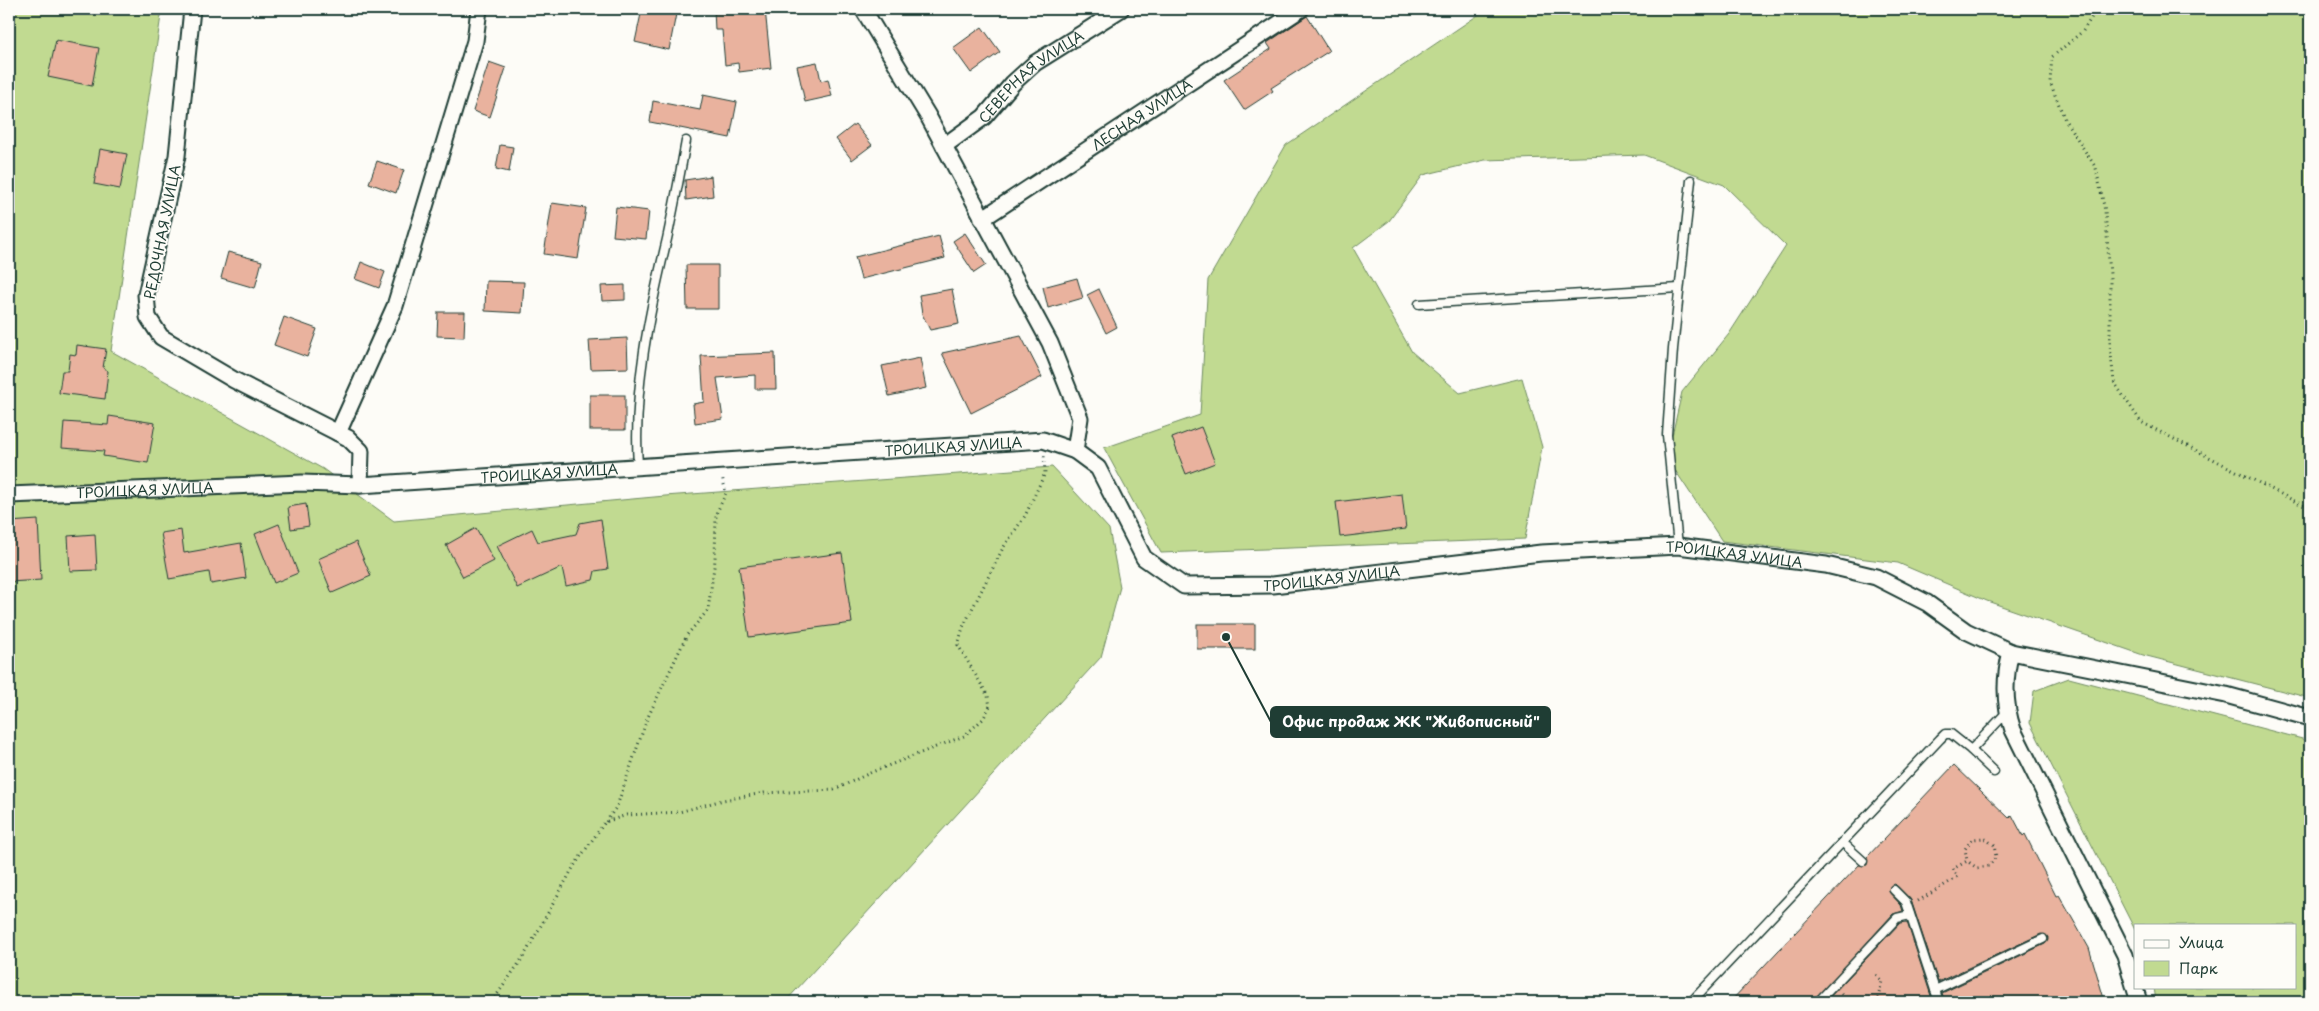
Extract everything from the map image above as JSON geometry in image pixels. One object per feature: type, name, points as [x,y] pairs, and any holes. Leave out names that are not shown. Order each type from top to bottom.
[{"type":"street","name":"РЕДОЧНАЯ УЛИЦА","points":[[192,9],[177,156],[146,295],[148,317],[161,337],[234,380],[348,438],[361,451],[360,485]]},
{"type":"street","points":[[338,433],[395,306],[475,41],[479,9]]},
{"type":"street","points":[[863,9],[928,116],[1050,343],[1080,418],[1075,452]]},
{"type":"street","name":"СЕВЕРНАЯ УЛИЦА","points":[[944,146],[984,117],[1013,83],[1035,63],[1120,9]]},
{"type":"street","name":"ЛЕСНАЯ УЛИЦА","points":[[982,219],[1301,9]]},
{"type":"street","name":"ТРОИЦКАЯ УЛИЦА","points":[[9,495],[302,483],[360,485],[1043,440],[1075,452],[1098,468],[1144,558],[1184,586],[1273,585],[1541,553],[1678,546],[1826,565],[1876,577],[1927,603],[1966,631],[2011,652],[2226,695],[2310,718]]},
{"type":"street","points":[[2011,652],[2005,684],[2007,712],[2028,764],[2125,955],[2134,985]]},
{"type":"street","points":[[2135,988],[2139,1002]]},
{"type":"lane","points":[[638,466],[636,432],[648,316],[667,240],[686,141]]},
{"type":"lane","points":[[1678,546],[1667,435],[1679,288],[1691,180]]},
{"type":"lane","points":[[1419,304],[1679,288]]},
{"type":"lane","points":[[1971,750],[2007,712]]},
{"type":"lane","points":[[1691,1002],[1945,734],[1951,734],[1994,772]]},
{"type":"lane","points":[[1842,842],[1863,861]]},
{"type":"lane","points":[[1894,890],[1906,902],[1939,1002]]},
{"type":"lane","points":[[1818,1002],[1897,918],[1910,915]]},
{"type":"lane","points":[[1935,990],[2043,939]]},
{"type":"path","points":[[2097,9],[2083,31],[2052,57],[2050,82],[2065,120],[2096,168],[2105,211],[2110,274],[2110,346],[2114,382],[2141,422],[2310,509]]},
{"type":"path","points":[[605,822],[627,815],[678,812],[723,800],[764,793],[834,790],[872,772],[964,736],[983,719],[990,706],[988,696],[958,645],[963,627],[1003,548],[1025,516],[1045,473],[1043,440]]},
{"type":"path","points":[[492,1002],[524,956],[574,866],[617,806],[648,719],[687,635],[708,610],[715,560],[716,514],[726,494],[721,473],[722,461]]},
{"type":"path","points":[[1984,838],[1994,845],[1996,857],[1989,866],[1977,868],[1967,861],[1965,849],[1972,839],[1984,838]]},
{"type":"path","points":[[1915,903],[1958,877],[1953,869],[1967,861]]},
{"type":"path","points":[[1876,975],[1882,981],[1877,1002]]},
{"type":"path","points":[[1839,992],[1849,1002]]},
{"type":"green space","points":[[9,9],[162,9],[111,351],[323,469],[394,521],[665,496],[1052,467],[1109,529],[1120,587],[1101,657],[785,1002],[9,1002]]},
{"type":"green space","points":[[1487,9],[2310,9],[2310,698],[2143,655],[1987,601],[1898,563],[1722,541],[1667,458],[1682,392],[1729,334],[1786,246],[1724,185],[1644,155],[1485,160],[1423,175],[1389,221],[1353,248],[1412,352],[1460,393],[1522,378],[1542,447],[1525,539],[1161,553],[1104,448],[1200,415],[1208,280],[1286,145]]},
{"type":"green space","points":[[2069,678],[2310,741],[2310,1002],[2156,1002],[2154,988],[2296,988],[2296,924],[2134,924],[2134,928],[2030,723],[2034,691]]},
{"type":"building","points":[[642,9],[676,14],[669,50],[635,42]]},
{"type":"building","points":[[714,9],[765,9],[771,68],[739,72],[738,63],[725,65],[722,30],[715,30]]},
{"type":"building","points":[[1307,16],[1329,51],[1271,88],[1273,91],[1244,110],[1224,80],[1271,49],[1267,43]]},
{"type":"building","points":[[982,27],[1000,52],[971,73],[953,48]]},
{"type":"building","points":[[56,40],[99,48],[92,86],[48,77]]},
{"type":"building","points":[[489,62],[506,68],[490,117],[473,111]]},
{"type":"building","points":[[817,62],[821,81],[828,79],[832,96],[805,102],[797,66]]},
{"type":"building","points":[[703,95],[737,102],[730,138],[650,122],[653,101],[700,110]]},
{"type":"building","points":[[855,124],[872,145],[852,160],[836,139]]},
{"type":"building","points":[[500,145],[513,147],[509,172],[496,169]]},
{"type":"building","points":[[100,149],[127,154],[120,189],[94,184]]},
{"type":"building","points":[[377,161],[404,170],[396,193],[369,183]]},
{"type":"building","points":[[711,176],[713,196],[686,200],[685,180]]},
{"type":"building","points":[[552,203],[586,208],[578,259],[544,254]]},
{"type":"building","points":[[616,207],[649,211],[646,239],[613,236]]},
{"type":"building","points":[[965,233],[986,265],[974,273],[953,241]]},
{"type":"building","points":[[939,236],[945,258],[861,279],[855,257]]},
{"type":"building","points":[[228,252],[262,261],[255,288],[221,278]]},
{"type":"building","points":[[361,262],[385,272],[379,288],[355,279]]},
{"type":"building","points":[[686,265],[718,265],[718,309],[687,309]]},
{"type":"building","points":[[1077,278],[1083,298],[1048,308],[1043,287]]},
{"type":"building","points":[[486,281],[524,282],[522,313],[485,311]]},
{"type":"building","points":[[625,285],[625,300],[602,301],[601,286]]},
{"type":"building","points":[[952,289],[959,324],[930,330],[922,314],[919,295]]},
{"type":"building","points":[[1099,289],[1117,327],[1106,333],[1087,295]]},
{"type":"building","points":[[438,312],[465,312],[464,337],[437,336]]},
{"type":"building","points":[[284,317],[317,329],[307,357],[274,345]]},
{"type":"building","points":[[1021,336],[1042,377],[971,413],[942,353]]},
{"type":"building","points":[[627,338],[628,368],[591,369],[589,340]]},
{"type":"building","points":[[77,345],[106,349],[103,368],[108,371],[105,399],[59,393],[62,371],[68,371],[70,354],[76,355]]},
{"type":"building","points":[[775,353],[776,389],[755,389],[755,375],[717,378],[723,419],[695,423],[693,404],[704,402],[701,356]]},
{"type":"building","points":[[920,358],[926,388],[889,396],[882,366]]},
{"type":"building","points":[[590,395],[625,395],[625,430],[590,430]]},
{"type":"building","points":[[109,416],[155,423],[148,463],[103,456],[104,451],[62,448],[64,422],[108,425]]},
{"type":"building","points":[[1201,427],[1215,463],[1186,474],[1172,438]]},
{"type":"building","points":[[1402,494],[1406,529],[1340,537],[1336,502]]},
{"type":"building","points":[[306,504],[309,526],[291,529],[288,507]]},
{"type":"building","points":[[601,519],[608,569],[595,571],[593,580],[566,586],[562,567],[517,588],[497,546],[532,529],[538,542],[576,534],[580,523]]},
{"type":"building","points":[[38,520],[41,580],[9,582],[9,522]]},
{"type":"building","points":[[279,524],[298,573],[274,583],[255,534]]},
{"type":"building","points":[[476,528],[494,561],[463,577],[446,545]]},
{"type":"building","points":[[181,530],[184,553],[241,543],[246,578],[211,584],[209,572],[169,579],[161,533]]},
{"type":"building","points":[[95,534],[97,570],[70,571],[68,536]]},
{"type":"building","points":[[356,542],[371,576],[332,593],[318,559]]},
{"type":"building","points":[[842,553],[852,623],[749,637],[739,567]]},
{"type":"building","points":[[1197,624],[1255,624],[1255,649],[1197,649]]},
{"type":"building","points":[[1954,765],[2009,818],[2012,815],[2023,836],[2025,834],[2056,896],[2059,895],[2089,948],[2105,1002],[1945,1002],[1942,993],[2045,944],[2048,937],[2041,934],[1938,982],[1911,900],[1895,884],[1890,886],[1889,892],[1901,905],[1903,911],[1893,914],[1813,1002],[1730,1002],[1859,865],[1867,865],[1867,857]]},
{"type":"building","points":[[1907,922],[1933,1002],[1825,1002],[1900,923]]},
{"type":"place","name":"Офис продаж ЖК \"Живописный\"","points":[[1226,637]]}]
